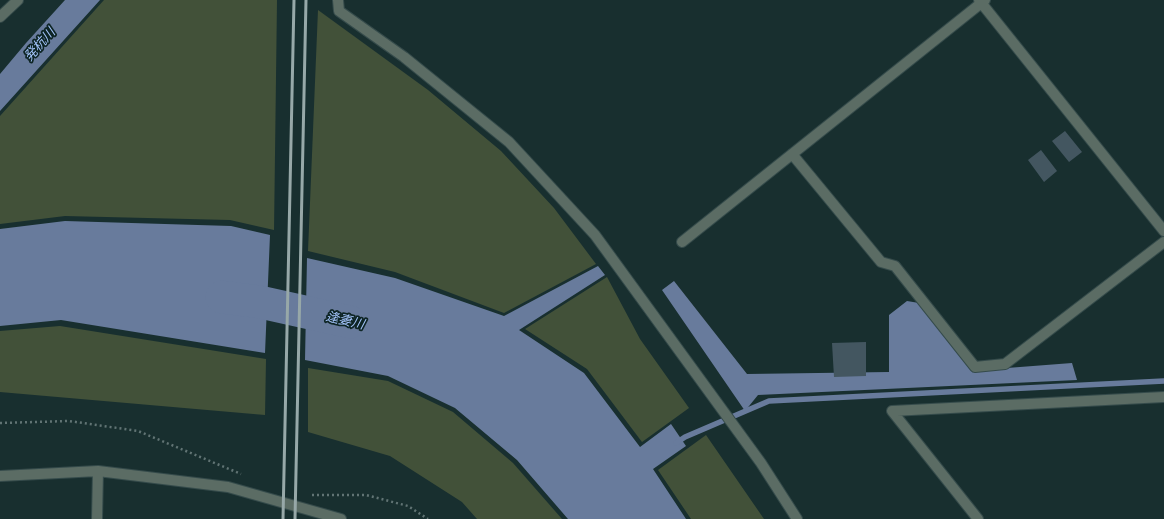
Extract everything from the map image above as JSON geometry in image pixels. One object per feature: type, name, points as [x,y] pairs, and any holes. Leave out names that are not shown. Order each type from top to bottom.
[{"type":"street","points":[[0,17],[18,0]]},
{"type":"street","points":[[338,0],[339,11],[404,57],[509,142],[595,235],[760,463],[798,519]]},
{"type":"street","points":[[682,242],[982,1],[1164,231]]},
{"type":"street","points":[[792,154],[881,262],[895,266],[975,367],[1005,364],[1164,242]]},
{"type":"street","points":[[978,519],[892,411],[1164,397]]},
{"type":"street","points":[[97,519],[98,471]]},
{"type":"street","points":[[0,476],[98,471],[228,487],[307,514],[341,519]]},
{"type":"path","points":[[0,423],[69,421],[138,431],[247,477]]},
{"type":"path","points":[[309,495],[366,495],[408,506],[428,519]]},
{"type":"green space","points":[[104,0],[277,0],[274,230],[230,220],[65,216],[0,224],[0,116]]},
{"type":"green space","points":[[318,10],[428,90],[501,151],[554,208],[596,264],[504,313],[395,272],[308,251]]},
{"type":"green space","points":[[607,277],[640,339],[689,408],[642,442],[587,369],[525,329]]},
{"type":"green space","points":[[60,326],[266,359],[265,415],[0,392],[0,331]]},
{"type":"green space","points":[[308,368],[388,381],[453,412],[513,463],[562,519],[477,519],[462,502],[390,456],[308,432]]},
{"type":"green space","points":[[706,435],[764,519],[691,519],[658,470]]},
{"type":"water","name":"発杭川","points":[[65,0],[100,0],[0,111],[0,74]]},
{"type":"water","points":[[65,221],[231,226],[270,235],[265,353],[61,320],[0,326],[0,229]]},
{"type":"water","points":[[307,258],[395,278],[504,316],[598,266],[605,275],[519,330],[584,373],[640,447],[671,424],[686,446],[653,469],[686,519],[568,519],[517,460],[455,408],[388,376],[305,360]]},
{"type":"water","points":[[674,281],[747,374],[889,372],[889,315],[907,301],[925,304],[981,370],[1072,363],[1077,380],[758,395],[745,411],[662,290]]},
{"type":"building","points":[[1065,131],[1082,152],[1069,162],[1052,141]]},
{"type":"building","points":[[1041,150],[1057,171],[1044,182],[1028,160]]},
{"type":"building","points":[[866,342],[866,376],[834,377],[832,343]]},
{"type":"waterway","name":"逢妻川","points":[[222,297],[260,302],[350,322]]},
{"type":"waterway","points":[[676,443],[685,437],[769,401],[1164,381]]},
{"type":"railway","points":[[283,519],[294,0]]},
{"type":"railway","points":[[295,519],[306,0]]}]
